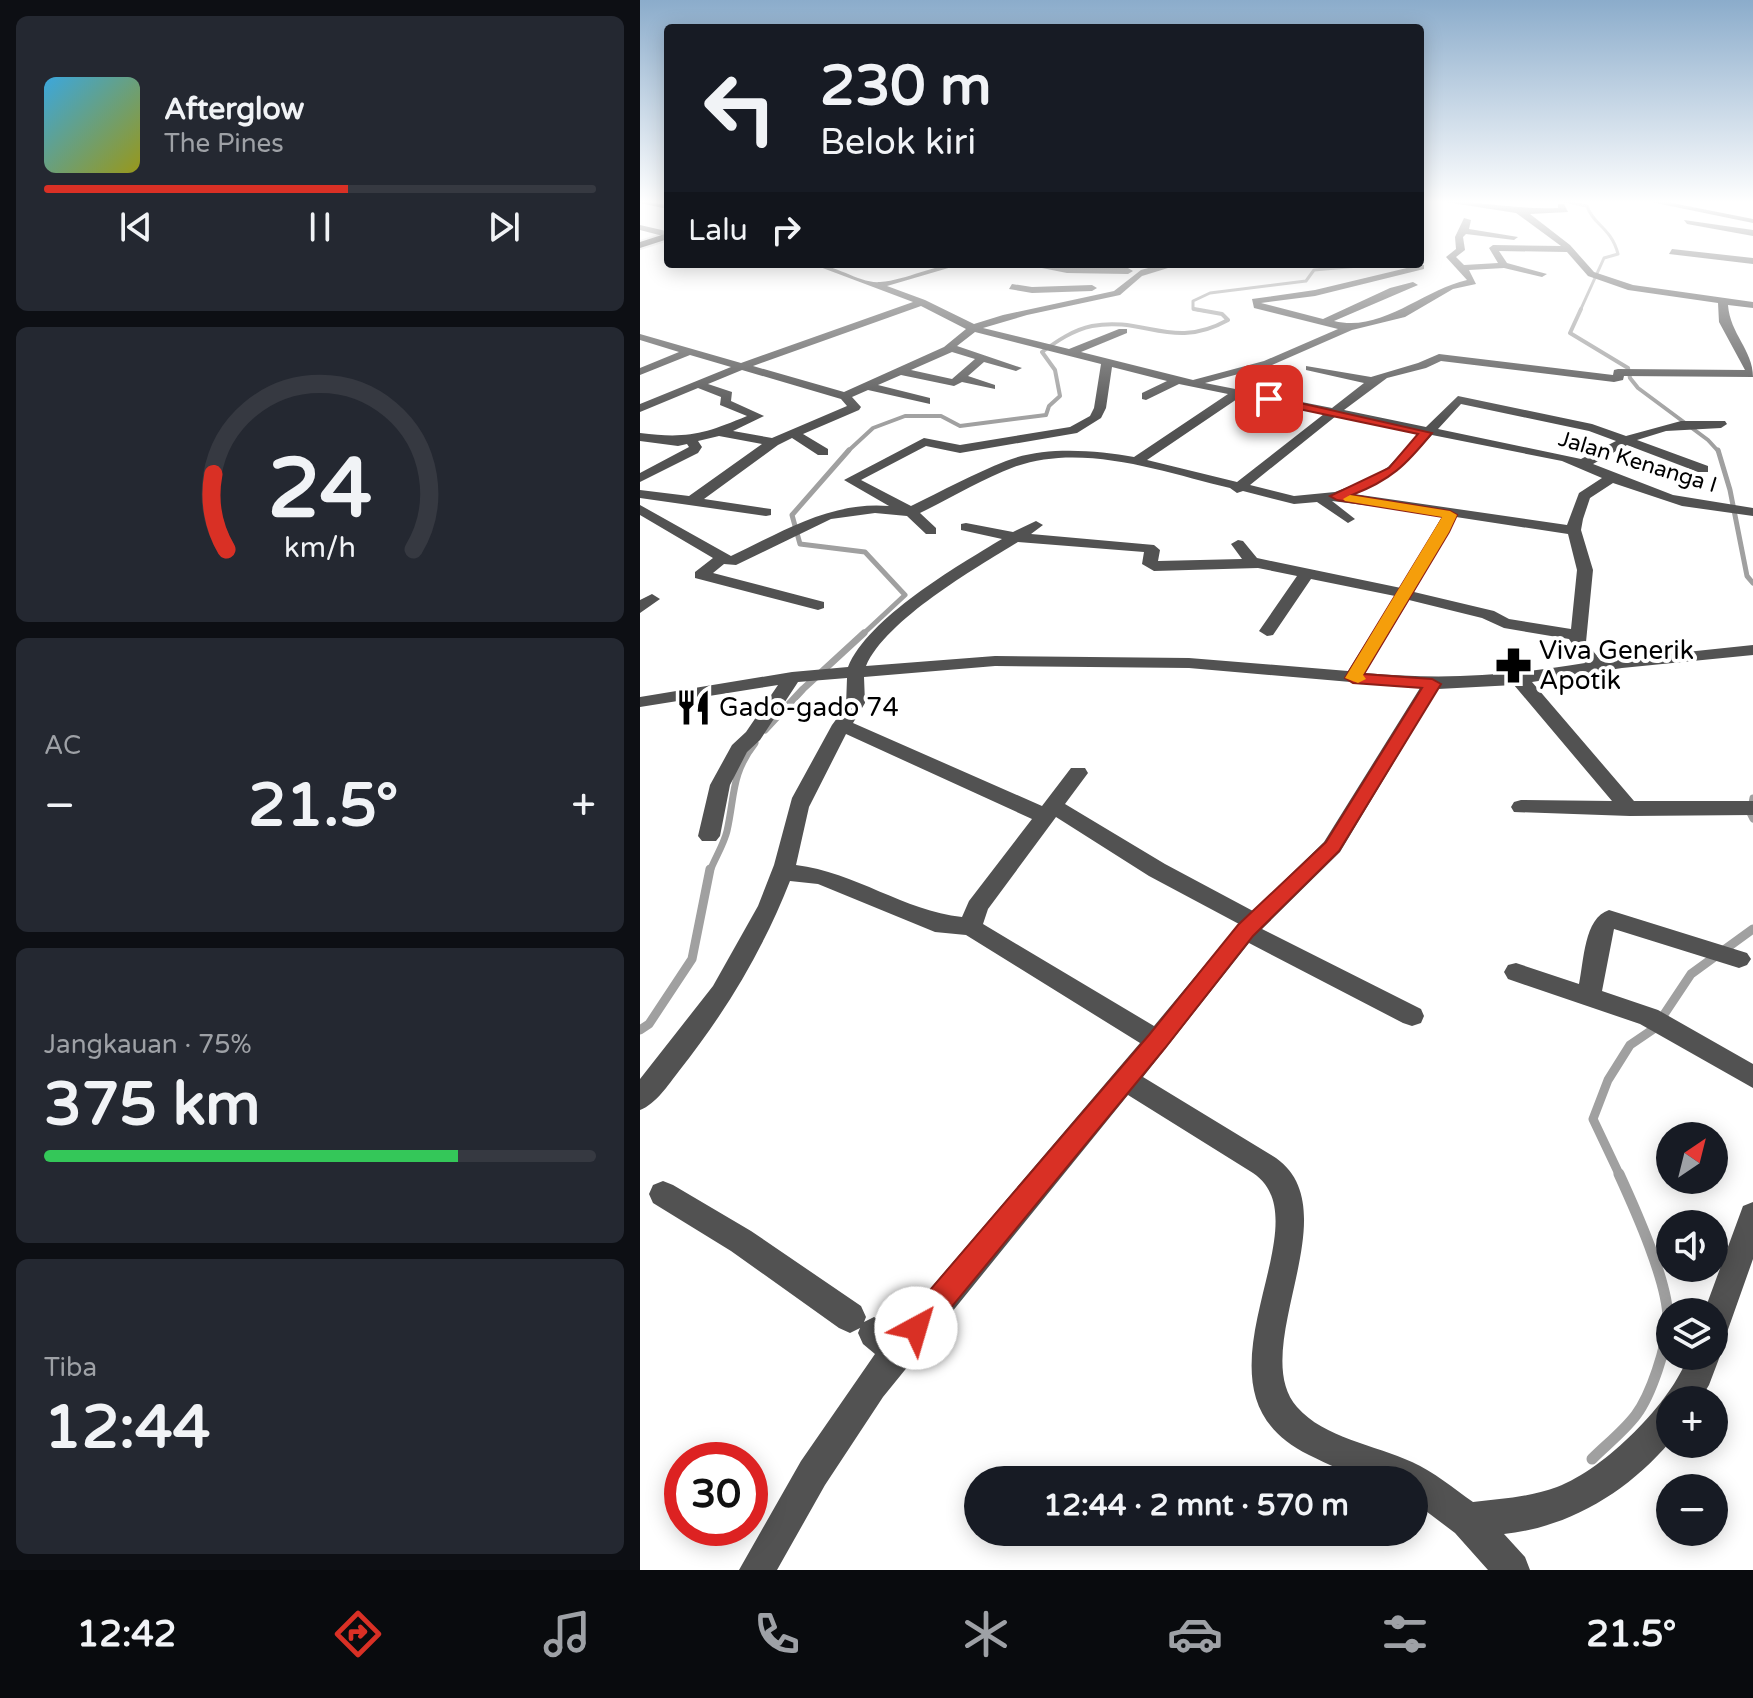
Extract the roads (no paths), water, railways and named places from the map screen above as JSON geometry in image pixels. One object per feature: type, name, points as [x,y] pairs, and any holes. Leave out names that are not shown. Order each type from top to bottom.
[{"type":"street","name":"Jalan Kenanga I","points":[[845,274],[922,302],[975,329],[1184,382],[1584,463],[1663,496],[1717,509],[1748,512]]},
{"type":"street","points":[[877,286],[920,274]]},
{"type":"street","points":[[949,349],[953,341],[975,329],[1030,311],[1108,296],[1128,286],[1136,276],[1142,274]]},
{"type":"street","points":[[1348,328],[1255,304],[1259,300],[1312,294],[1390,274]]},
{"type":"street","points":[[1146,396],[1184,382],[1261,366],[1348,328],[1401,315],[1446,288],[1471,284],[1472,278],[1468,274]]},
{"type":"street","points":[[1594,274],[1625,287],[1753,305]]},
{"type":"street","points":[[1346,276],[1357,282]]},
{"type":"street","points":[[1324,322],[1413,285]]},
{"type":"street","points":[[1012,287],[1061,290],[1128,286]]},
{"type":"street","points":[[1312,294],[1360,306]]},
{"type":"street","points":[[1723,301],[1724,322],[1753,374]]},
{"type":"street","points":[[640,408],[742,366],[922,302]]},
{"type":"street","points":[[1063,351],[1123,331]]},
{"type":"street","points":[[640,337],[845,396],[855,407],[773,442],[692,501]]},
{"type":"street","points":[[845,396],[949,349],[1016,368]]},
{"type":"street","points":[[640,372],[693,350]]},
{"type":"street","points":[[1237,489],[1373,381],[1442,356],[1609,379],[1619,378],[1618,372],[1753,374]]},
{"type":"street","points":[[899,371],[952,383],[982,358]]},
{"type":"street","points":[[931,531],[911,512],[851,480],[924,442],[960,449],[1073,430],[1095,418],[1100,408],[1107,363]]},
{"type":"street","points":[[1310,368],[1373,381]]},
{"type":"street","points":[[961,378],[991,387]]},
{"type":"street","points":[[640,437],[678,442],[691,440],[758,416],[724,402],[728,396],[697,384]]},
{"type":"street","points":[[867,386],[926,401]]},
{"type":"street","points":[[1136,461],[1238,393]]},
{"type":"street","points":[[640,509],[732,561],[828,515],[875,509],[911,512],[1012,463],[1028,459],[1094,454],[1136,461],[1237,489],[1294,500],[1337,496],[1378,480],[1393,470],[1458,400],[1578,424],[1703,469]]},
{"type":"street","points":[[1584,463],[1663,424],[1721,424]]},
{"type":"street","points":[[720,432],[773,442]]},
{"type":"street","points":[[794,434],[823,452]]},
{"type":"street","points":[[640,478],[696,448],[691,440]]},
{"type":"street","points":[[1597,667],[1579,645],[1586,584],[1584,555],[1574,530],[1577,503],[1593,487],[1614,478]]},
{"type":"street","points":[[640,494],[766,512]]},
{"type":"street","points":[[1337,496],[1450,515],[1574,530]]},
{"type":"street","points":[[1320,498],[1348,519]]},
{"type":"street","points":[[1353,678],[1443,532],[1450,515]]},
{"type":"street","points":[[848,674],[869,647],[899,619],[980,558],[1036,525]]},
{"type":"street","points":[[966,527],[1014,537],[1149,548],[1152,550],[1152,566],[1253,563],[1488,614],[1504,623],[1578,635]]},
{"type":"street","points":[[1238,544],[1253,563]]},
{"type":"street","points":[[722,558],[701,575],[818,605]]},
{"type":"street","points":[[1267,631],[1307,573]]},
{"type":"street","points":[[641,705],[797,677],[995,661],[1189,663],[1432,684],[1519,679],[1753,650]]},
{"type":"street","points":[[640,1098],[702,1026],[747,953],[783,872],[800,802],[856,703],[848,674]]},
{"type":"street","points":[[709,836],[720,785],[739,749],[753,736],[797,677]]},
{"type":"street","points":[[1519,679],[1630,809]]},
{"type":"street","points":[[757,1570],[813,1473],[874,1334],[1124,1079],[1250,926],[1332,847],[1432,684]]},
{"type":"street","points":[[841,725],[1049,811],[1412,1016]]},
{"type":"street","points":[[971,927],[977,907],[1078,773]]},
{"type":"street","points":[[1521,807],[1748,808]]},
{"type":"street","points":[[783,872],[821,876],[935,923],[971,927],[1157,1041]]},
{"type":"street","points":[[1589,996],[1604,923],[1609,919],[1727,955]]},
{"type":"street","points":[[1516,972],[1657,1021],[1753,1077]]},
{"type":"street","points":[[1124,1079],[1276,1173],[1284,1188],[1288,1218],[1286,1256],[1269,1347],[1269,1388],[1284,1418],[1298,1430],[1377,1466]]},
{"type":"street","points":[[663,1194],[752,1248],[874,1334]]},
{"type":"street","points":[[1724,1298],[1753,1216]]},
{"type":"street","points":[[1468,1520],[1537,1511],[1590,1491],[1656,1434]]},
{"type":"street","points":[[1428,1492],[1468,1520],[1512,1570]]},
{"type":"waterway","points":[[1205,311],[1193,309],[1193,301],[1210,293],[1306,281],[1311,274]]},
{"type":"waterway","points":[[1580,311],[1597,274]]},
{"type":"waterway","points":[[848,451],[873,428],[905,416],[941,416],[960,426],[1046,415],[1049,406],[1060,396],[1055,370],[1042,352],[1072,333],[1092,326],[1128,325],[1191,333],[1228,320],[1222,314],[1194,309]]},
{"type":"waterway","points":[[1581,309],[1570,333],[1628,368],[1630,378],[1638,388],[1708,440],[1718,451]]},
{"type":"waterway","points":[[848,451],[792,515],[800,544],[865,552],[905,595],[862,635]]},
{"type":"waterway","points":[[1718,451],[1730,490],[1747,576],[1753,583]]},
{"type":"waterway","points":[[765,730],[803,689],[864,633]]},
{"type":"waterway","points":[[710,871],[726,836],[738,775],[755,743]]},
{"type":"waterway","points":[[1753,798],[1750,813],[1753,819]]},
{"type":"waterway","points":[[640,1030],[649,1024],[692,959],[710,869]]},
{"type":"waterway","points":[[1620,1176],[1593,1119],[1608,1080],[1630,1045],[1655,1028],[1691,974],[1753,929]]},
{"type":"waterway","points":[[1592,1459],[1626,1427],[1642,1406],[1667,1332],[1667,1305],[1657,1267],[1619,1174]]},
{"type":"place","name":"Viva Generik Apotik","points":[[1513,665]]},
{"type":"place","name":"Gado-gado 74","points":[[693,707]]}]
